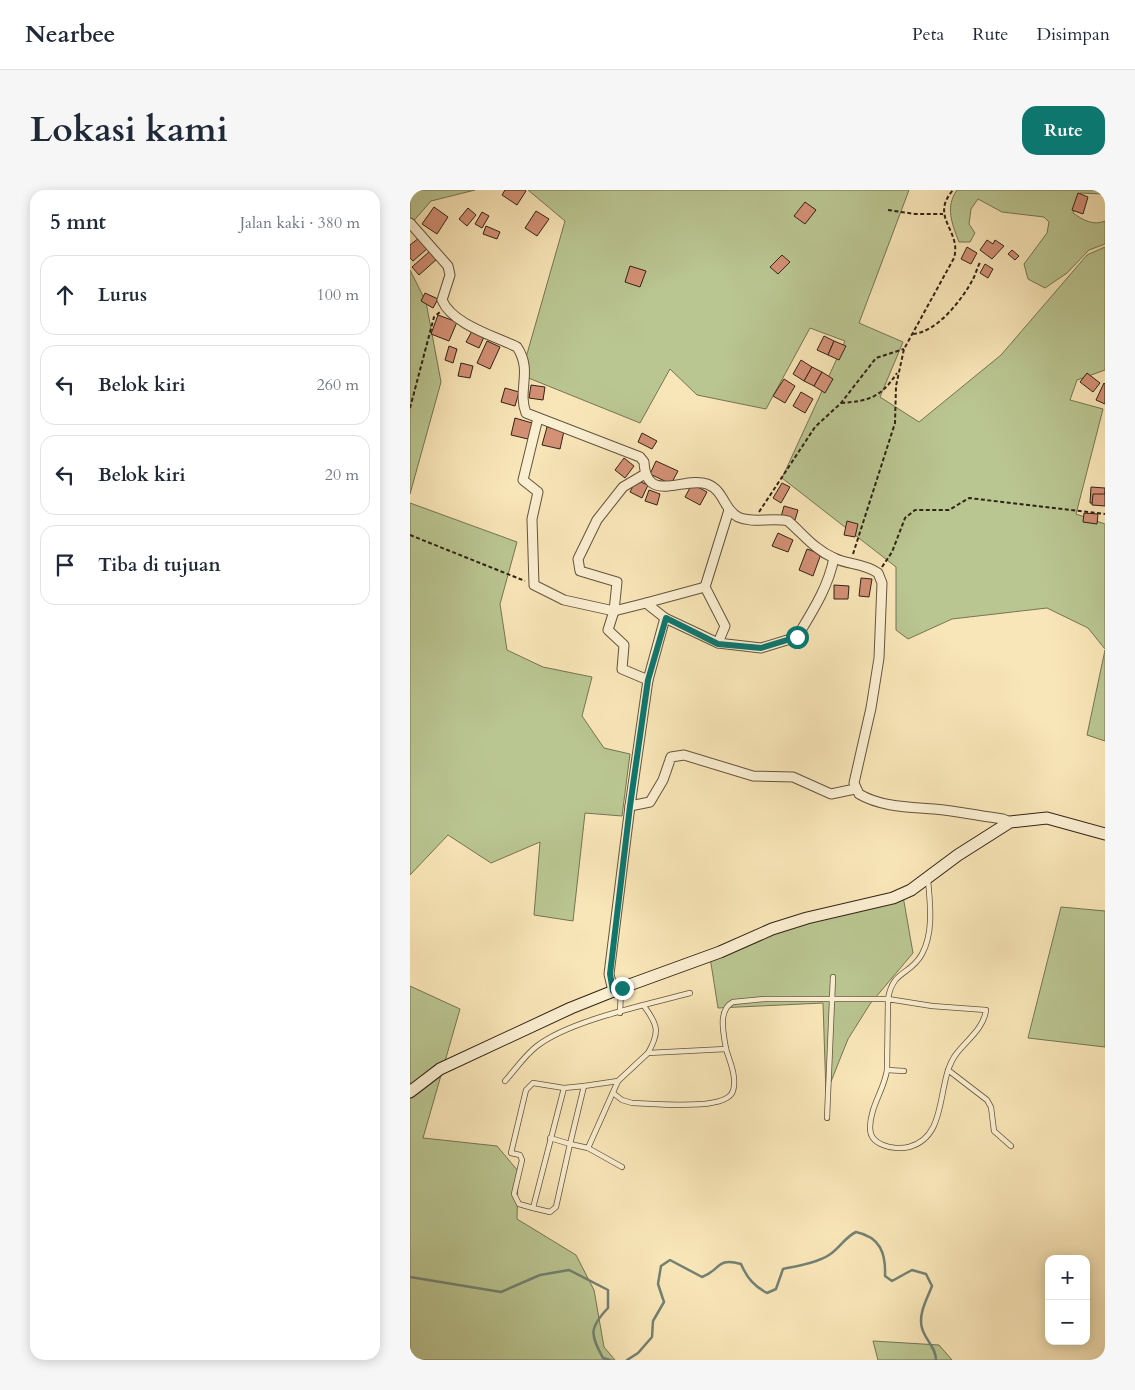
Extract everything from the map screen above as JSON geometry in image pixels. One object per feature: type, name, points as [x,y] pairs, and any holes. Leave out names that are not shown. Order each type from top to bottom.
[{"type":"street","points":[[410,223],[448,266],[450,275],[442,300],[446,308],[455,318],[517,346],[524,356],[526,367],[523,404],[526,413],[640,458],[644,462],[647,480],[667,487],[676,487],[695,481],[708,484],[722,495],[729,510],[736,516],[754,520],[788,521],[811,544],[834,558],[866,565],[878,573],[882,583],[879,658],[871,708],[854,783],[858,794],[869,800],[912,809],[934,809],[1003,819],[1010,822]]},
{"type":"street","points":[[538,418],[523,480],[538,492],[532,519],[534,585],[564,600],[614,611],[705,587]]},
{"type":"street","points":[[645,474],[623,487],[597,520],[578,559],[580,571],[617,582],[614,611],[608,630],[624,645],[622,669],[648,680]]},
{"type":"street","points":[[718,644],[725,626],[705,587],[729,510]]},
{"type":"street","points":[[646,603],[666,618],[718,644],[761,648],[797,637],[821,597],[834,558]]},
{"type":"street","points":[[617,989],[610,974],[630,806],[648,680],[666,618]]},
{"type":"street","points":[[630,806],[650,802],[663,780],[671,757],[684,755],[753,776],[793,777],[830,794],[855,789]]},
{"type":"street","points":[[410,1092],[440,1069],[617,989],[720,952],[772,929],[807,918],[893,898],[928,880],[958,855],[1010,822],[1047,818],[1105,834]]},
{"type":"lane","points":[[613,1093],[622,1100],[632,1103],[712,1105],[726,1100],[732,1093],[734,1079],[726,1049],[723,1028],[724,1012],[728,1005],[733,1002],[765,999],[888,999],[932,1006],[986,1010],[985,1018],[976,1032],[956,1054],[948,1070],[939,1112],[932,1130],[918,1144],[894,1148],[875,1141],[870,1130],[871,1118],[885,1082],[887,1070],[888,999],[890,987],[895,979],[914,964],[923,953],[929,930],[928,880]]},
{"type":"lane","points":[[827,1118],[833,977]]},
{"type":"lane","points":[[617,989],[620,1013]]},
{"type":"lane","points":[[505,1080],[536,1047],[573,1026],[690,993]]},
{"type":"lane","points":[[588,1148],[618,1081],[648,1053],[657,1033],[654,1020],[644,1006]]},
{"type":"lane","points":[[648,1053],[726,1049]]},
{"type":"lane","points":[[887,1070],[904,1071]]},
{"type":"lane","points":[[948,1070],[987,1100],[992,1107],[994,1132],[1011,1146]]},
{"type":"lane","points":[[584,1086],[556,1208],[550,1212],[519,1204],[514,1194],[522,1160],[520,1155],[511,1153],[526,1090],[533,1083],[564,1088],[618,1081]]},
{"type":"lane","points":[[533,1208],[564,1088]]},
{"type":"lane","points":[[550,1138],[588,1148],[622,1167]]},
{"type":"path","points":[[849,562],[860,539],[895,423],[898,371],[904,349],[954,258],[954,238],[943,214],[946,200],[953,190]]},
{"type":"path","points":[[888,210],[914,214],[943,214]]},
{"type":"path","points":[[913,334],[923,333],[941,322],[974,278],[981,261]]},
{"type":"path","points":[[410,408],[434,317],[446,308]]},
{"type":"path","points":[[754,520],[815,427],[842,403],[876,358],[904,349]]},
{"type":"path","points":[[842,403],[862,402],[876,397],[890,384],[898,371]]},
{"type":"path","points":[[878,573],[892,552],[905,518],[915,510],[949,510],[969,498],[1105,514]]},
{"type":"path","points":[[410,536],[534,585]]},
{"type":"green space","points":[[410,190],[475,190],[431,201],[410,225]]},
{"type":"green space","points":[[528,190],[909,190],[859,323],[903,342],[880,397],[919,422],[1001,355],[1087,255],[1105,247],[1105,370],[1077,380],[1070,400],[1103,409],[1076,514],[1105,524],[1105,649],[1088,628],[1047,608],[952,619],[908,639],[896,630],[896,567],[782,478],[845,341],[810,328],[766,409],[697,395],[670,369],[640,423],[521,375],[565,221]]},
{"type":"green space","points":[[957,190],[1105,190],[1102,194],[1080,193],[1073,213],[1092,223],[1105,221],[1105,244],[1089,250],[1067,273],[1045,288],[1028,279],[1024,264],[1047,233],[1049,222],[1044,217],[1002,212],[978,199],[971,209],[969,224],[975,233],[970,242],[959,242],[951,216],[951,203]]},
{"type":"green space","points":[[410,270],[426,302],[441,382],[410,494]]},
{"type":"green space","points":[[410,503],[517,542],[500,604],[507,650],[543,667],[592,677],[582,716],[604,748],[630,754],[622,816],[585,813],[573,921],[534,915],[540,842],[491,863],[448,835],[410,875]]},
{"type":"green space","points":[[1105,650],[1105,741],[1087,735]]},
{"type":"green space","points":[[903,896],[913,953],[870,1004],[848,1039],[826,1094],[823,1003],[718,1008],[710,957],[804,917]]},
{"type":"green space","points":[[1061,907],[1105,911],[1105,1047],[1028,1038]]},
{"type":"green space","points":[[410,986],[460,1009],[423,1138],[497,1146],[518,1171],[517,1219],[576,1255],[594,1290],[604,1347],[615,1360],[410,1360]]},
{"type":"green space","points":[[873,1341],[939,1345],[952,1360],[878,1360]]},
{"type":"building","points":[[505,190],[526,191],[517,205],[502,195]]},
{"type":"building","points":[[1078,193],[1088,197],[1083,214],[1072,210]]},
{"type":"building","points":[[805,202],[816,210],[805,224],[794,216]]},
{"type":"building","points":[[434,207],[448,217],[437,234],[422,224]]},
{"type":"building","points":[[468,208],[476,215],[467,226],[459,219]]},
{"type":"building","points":[[536,211],[549,219],[537,236],[525,228]]},
{"type":"building","points":[[482,212],[489,216],[482,228],[475,224]]},
{"type":"building","points":[[486,226],[500,232],[497,239],[483,234]]},
{"type":"building","points":[[419,238],[428,248],[413,261],[410,258],[410,245]]},
{"type":"building","points":[[987,240],[993,244],[995,240],[1004,246],[992,259],[980,250]]},
{"type":"building","points":[[967,247],[977,253],[971,264],[961,259]]},
{"type":"building","points":[[1012,250],[1019,256],[1015,260],[1008,254]]},
{"type":"building","points":[[430,251],[437,259],[419,275],[412,267]]},
{"type":"building","points":[[782,255],[790,262],[778,274],[770,267]]},
{"type":"building","points":[[985,264],[993,269],[988,278],[980,273]]},
{"type":"building","points":[[630,266],[646,271],[640,287],[625,282]]},
{"type":"building","points":[[425,293],[438,299],[433,308],[421,301]]},
{"type":"building","points":[[438,315],[457,322],[449,341],[431,334]]},
{"type":"building","points":[[472,331],[484,337],[479,348],[466,342]]},
{"type":"building","points":[[824,336],[834,341],[828,355],[817,350]]},
{"type":"building","points":[[487,341],[500,347],[490,369],[477,363]]},
{"type":"building","points":[[834,341],[846,346],[839,360],[828,355]]},
{"type":"building","points":[[449,346],[457,349],[453,363],[445,360]]},
{"type":"building","points":[[801,360],[812,367],[804,381],[793,374]]},
{"type":"building","points":[[461,363],[473,366],[470,378],[458,376]]},
{"type":"building","points":[[812,367],[822,372],[814,386],[804,381]]},
{"type":"building","points":[[822,372],[833,379],[825,393],[814,386]]},
{"type":"building","points":[[1087,373],[1100,383],[1093,392],[1080,382]]},
{"type":"building","points":[[784,379],[795,386],[785,403],[773,396]]},
{"type":"building","points":[[1105,384],[1105,404],[1096,400]]},
{"type":"building","points":[[531,385],[545,387],[543,400],[529,398]]},
{"type":"building","points":[[505,388],[519,392],[515,406],[501,402]]},
{"type":"building","points":[[801,392],[813,399],[805,413],[793,406]]},
{"type":"building","points":[[515,418],[532,423],[528,439],[511,435]]},
{"type":"building","points":[[547,427],[564,431],[560,449],[542,445]]},
{"type":"building","points":[[642,433],[657,441],[652,449],[638,442]]},
{"type":"building","points":[[624,458],[634,466],[625,478],[615,470]]},
{"type":"building","points":[[656,461],[678,471],[671,484],[650,474]]},
{"type":"building","points":[[636,480],[648,485],[642,498],[630,492]]},
{"type":"building","points":[[782,483],[790,487],[781,503],[773,498]]},
{"type":"building","points":[[692,484],[707,492],[700,505],[685,497]]},
{"type":"building","points":[[1091,487],[1105,488],[1104,504],[1090,503]]},
{"type":"building","points":[[649,490],[660,494],[657,505],[645,501]]},
{"type":"building","points":[[1093,494],[1105,494],[1105,506],[1092,505]]},
{"type":"building","points":[[784,506],[798,510],[795,520],[781,517]]},
{"type":"building","points":[[1084,513],[1098,514],[1097,524],[1083,522]]},
{"type":"building","points":[[847,521],[858,524],[855,537],[844,535]]},
{"type":"building","points":[[778,533],[793,540],[788,552],[772,546]]},
{"type":"building","points":[[807,549],[821,554],[813,576],[799,570]]},
{"type":"building","points":[[861,578],[872,579],[869,597],[859,596]]},
{"type":"building","points":[[834,585],[849,586],[848,599],[834,599]]},
{"type":"waterway","points":[[627,1360],[638,1353],[652,1337],[653,1321],[664,1302],[658,1284],[661,1266],[670,1260],[702,1277],[723,1263],[733,1262],[741,1264],[751,1281],[767,1293],[776,1289],[783,1269],[824,1258],[856,1232],[871,1238],[880,1247],[883,1253],[885,1276],[892,1281],[912,1270],[926,1274],[932,1286],[921,1317],[921,1323],[923,1332],[936,1355],[936,1360]]},
{"type":"waterway","points":[[410,1277],[501,1292],[540,1275],[569,1270],[608,1290],[608,1308],[597,1321],[594,1337],[603,1358],[610,1360]]},
{"type":"route","points":[[622,988],[613,991],[610,974],[630,806],[648,680],[666,618],[718,644],[761,648],[797,637]]}]
